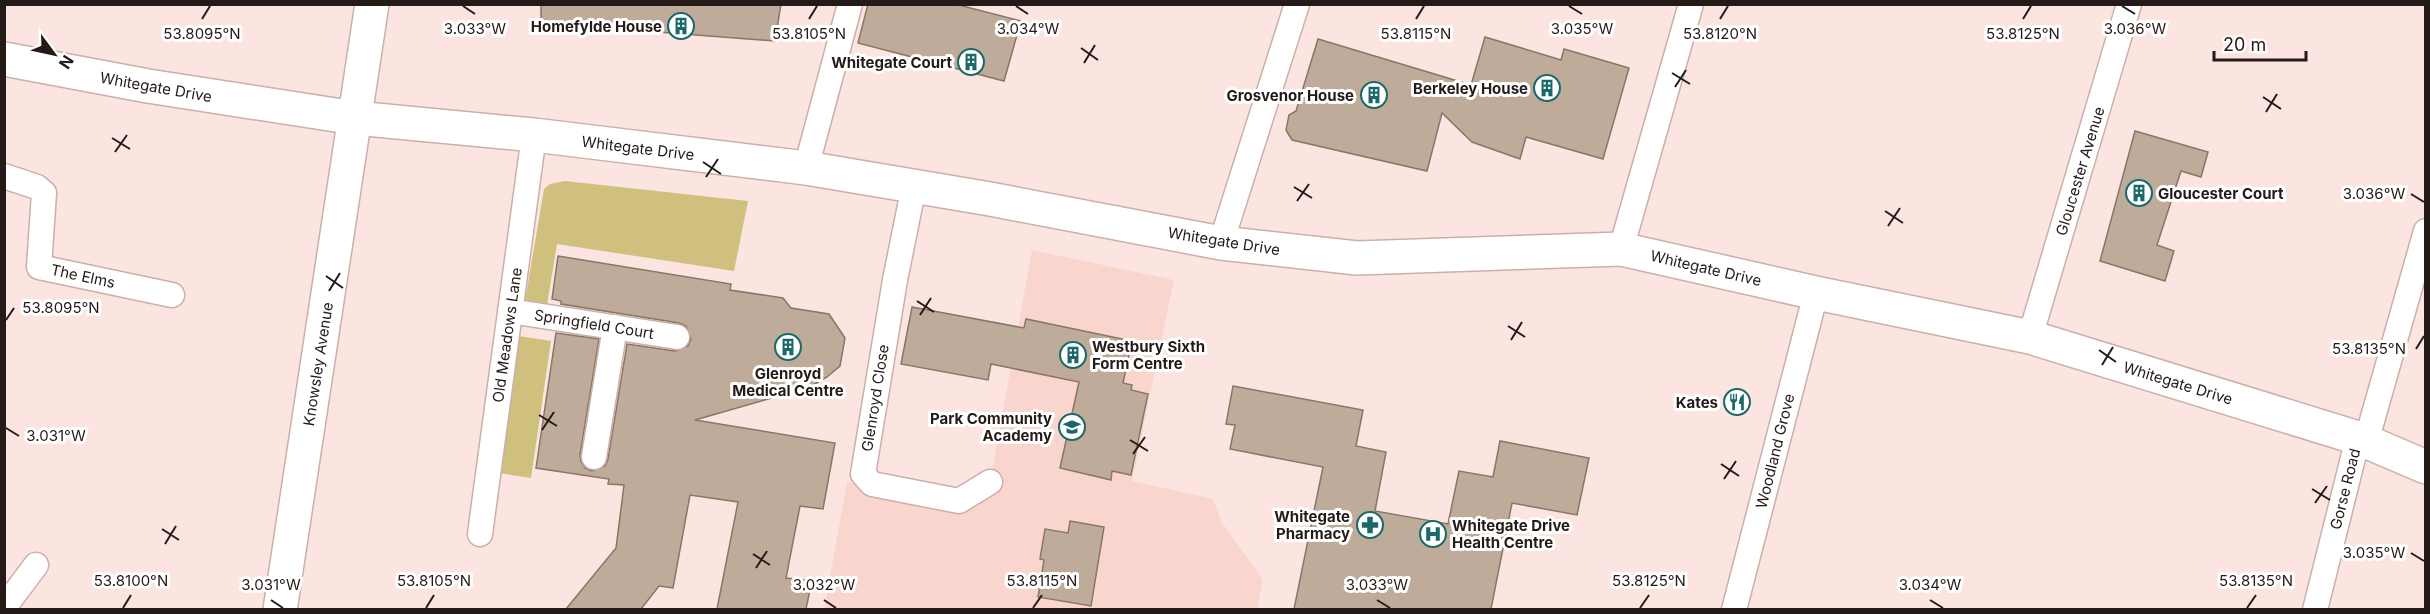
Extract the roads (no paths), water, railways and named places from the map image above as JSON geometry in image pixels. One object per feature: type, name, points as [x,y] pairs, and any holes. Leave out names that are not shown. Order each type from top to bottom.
[{"type":"main road","name":"Knowsley Avenue","points":[[280,609],[372,4]]},
{"type":"main road","name":"Whitegate Drive","points":[[4,59],[148,86],[355,118],[534,135],[806,168],[1221,243],[1357,258],[1621,249],[1816,293],[2030,337],[2362,440],[2426,468]]},
{"type":"street","points":[[806,168],[850,4]]},
{"type":"street","points":[[1221,243],[1297,4]]},
{"type":"street","points":[[1621,249],[1691,4]]},
{"type":"street","name":"Gloucester Avenue","points":[[2030,337],[2128,4]]},
{"type":"street","name":"Old Meadows Lane","points":[[480,534],[534,135]]},
{"type":"street","name":"The Elms","points":[[4,176],[38,187],[44,194],[39,267],[172,295]]},
{"type":"street","name":"Glenroyd Close","points":[[914,186],[895,280],[863,474],[872,484],[959,501],[990,482]]},
{"type":"street","name":"Gorse Road","points":[[2315,609],[2362,440],[2426,231]]},
{"type":"street","name":"Woodland Grove","points":[[1734,609],[1816,293]]},
{"type":"street","name":"Springfield Court","points":[[510,311],[677,337]]},
{"type":"street","points":[[594,457],[615,327]]},
{"type":"street","points":[[5,606],[36,565]]},
{"type":"place","name":"Homefylde House","points":[[681,26]]},
{"type":"place","name":"Whitegate Court","points":[[971,62]]},
{"type":"place","name":"Berkeley House","points":[[1547,88]]},
{"type":"place","name":"Grosvenor House","points":[[1374,95]]},
{"type":"place","name":"Gloucester Court","points":[[2139,193]]},
{"type":"place","name":"Glenroyd Medical Centre","points":[[788,347]]},
{"type":"place","name":"Westbury Sixth Form Centre","points":[[1073,355]]},
{"type":"place","name":"Kates","points":[[1737,402]]},
{"type":"place","name":"Park Community Academy","points":[[1072,427]]},
{"type":"place","name":"Whitegate Pharmacy","points":[[1370,525]]},
{"type":"place","name":"Whitegate Drive Health Centre","points":[[1433,534]]}]
